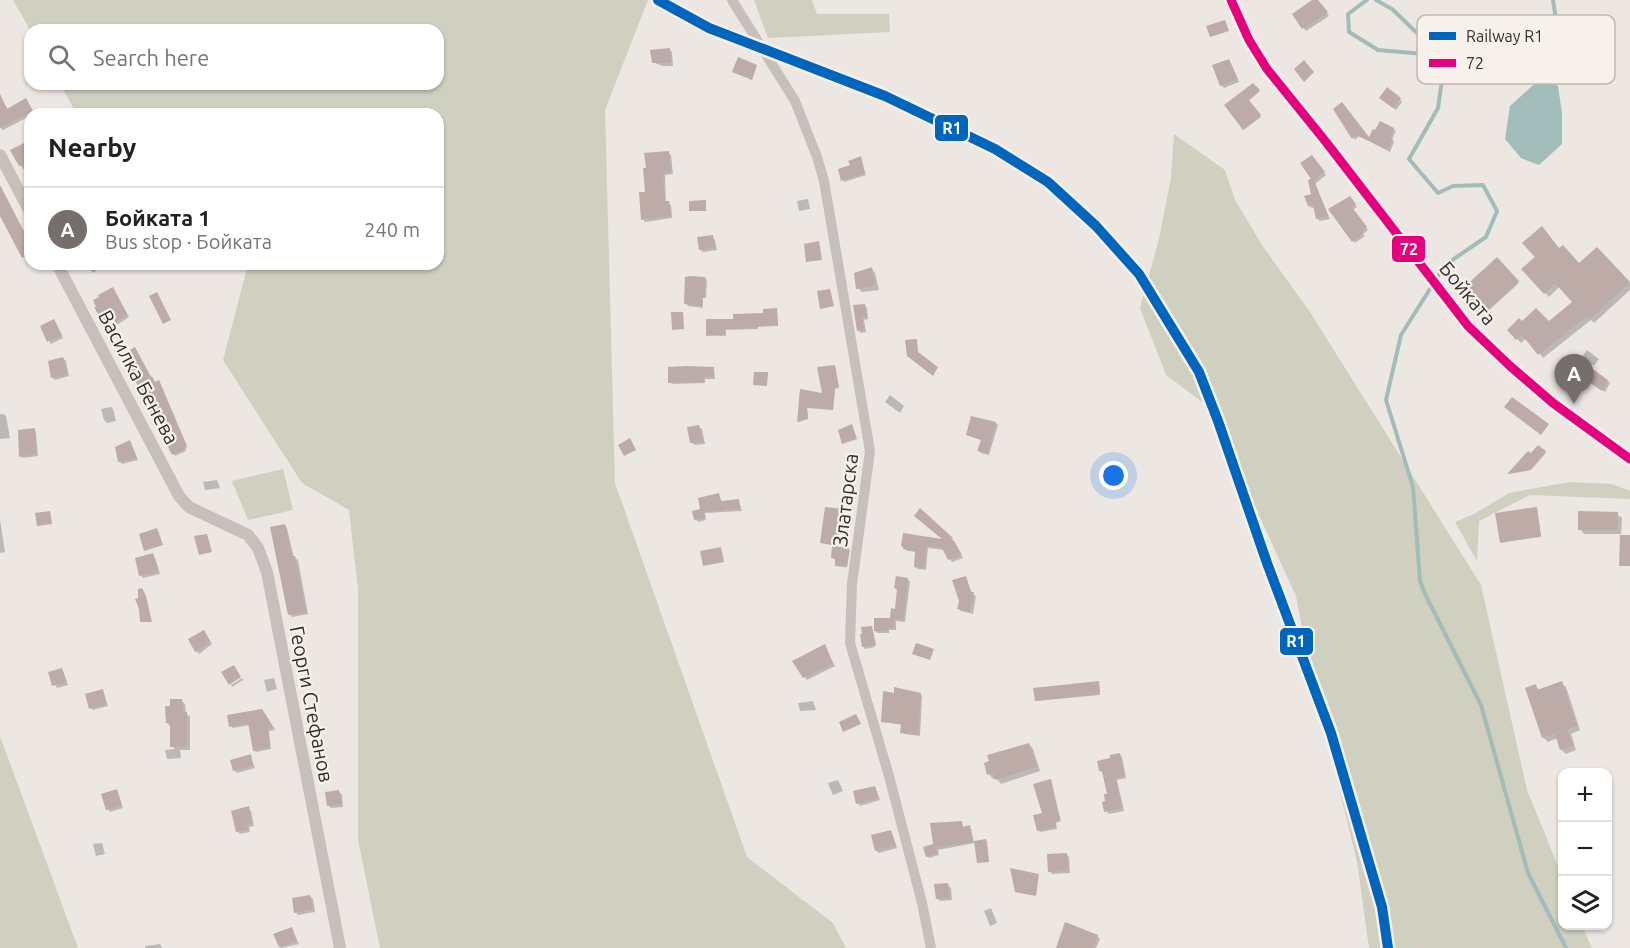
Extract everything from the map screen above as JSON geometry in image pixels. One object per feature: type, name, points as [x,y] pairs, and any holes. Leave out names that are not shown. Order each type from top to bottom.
[{"type":"street","name":"Златарска","points":[[732,0],[795,101],[818,157],[824,181],[870,451],[852,584],[850,643],[889,776],[922,903],[931,948]]},
{"type":"street","name":"Бойката","points":[[1231,0],[1249,40],[1267,69],[1468,326],[1553,403],[1630,459]]},
{"type":"street","points":[[0,155],[24,201]]},
{"type":"street","name":"Василка Бенева","points":[[60,270],[179,496],[189,507]]},
{"type":"street","name":"Георги Стефанов","points":[[189,507],[248,535],[258,548],[267,572],[340,948]]},
{"type":"green space","points":[[13,0],[648,0],[605,110],[615,483],[747,857],[833,923],[846,948],[380,948],[358,840],[358,589],[349,510],[302,483],[223,360],[246,270],[444,270],[444,108],[74,108],[63,90],[444,90],[444,24],[27,24]]},
{"type":"green space","points":[[754,0],[812,0],[817,14],[889,14],[890,32],[768,38]]},
{"type":"green space","points":[[1174,134],[1225,170],[1235,200],[1262,245],[1310,312],[1481,585],[1527,790],[1558,866],[1558,930],[1584,930],[1592,948],[1369,948],[1357,862],[1307,656],[1296,596],[1210,408],[1166,375],[1140,308],[1159,239],[1171,178]]},
{"type":"green space","points":[[283,469],[293,510],[248,520],[232,481]]},
{"type":"green space","points":[[1570,482],[1612,484],[1630,491],[1630,499],[1530,495],[1479,521],[1477,561],[1455,522],[1474,514],[1509,493]]},
{"type":"green space","points":[[0,736],[78,948],[0,948]]},
{"type":"water","points":[[1534,84],[1558,86],[1562,113],[1562,144],[1539,165],[1521,158],[1505,139],[1510,106]]},
{"type":"building","points":[[1312,0],[1318,0],[1328,12],[1302,29],[1292,14]]},
{"type":"building","points":[[1225,20],[1229,31],[1210,37],[1206,26]]},
{"type":"building","points":[[670,48],[671,63],[652,63],[650,50]]},
{"type":"building","points":[[738,57],[757,65],[752,80],[732,72]]},
{"type":"building","points":[[1229,59],[1238,79],[1220,86],[1212,65]]},
{"type":"building","points":[[1304,60],[1314,72],[1304,82],[1294,69]]},
{"type":"building","points":[[1253,83],[1260,90],[1249,100],[1261,115],[1243,130],[1224,105]]},
{"type":"building","points":[[1387,87],[1401,98],[1393,108],[1379,98]]},
{"type":"building","points":[[0,94],[7,109],[26,98],[31,108],[24,108],[24,116],[0,128]]},
{"type":"building","points":[[1342,102],[1369,137],[1380,121],[1394,128],[1388,150],[1356,135],[1352,139],[1333,109]]},
{"type":"building","points":[[24,143],[24,163],[19,166],[10,150]]},
{"type":"building","points":[[669,151],[671,172],[663,173],[665,201],[669,201],[671,216],[641,220],[639,192],[645,192],[644,153]]},
{"type":"building","points":[[1312,155],[1325,172],[1314,180],[1328,216],[1316,219],[1313,205],[1308,206],[1304,196],[1311,194],[1308,180],[1311,179],[1300,163]]},
{"type":"building","points":[[861,156],[865,173],[841,181],[838,169],[850,165],[848,161]]},
{"type":"building","points":[[0,185],[24,231],[24,257],[22,258],[0,216]]},
{"type":"building","points":[[1350,196],[1356,204],[1352,207],[1367,227],[1362,231],[1364,233],[1352,242],[1328,209]]},
{"type":"building","points":[[706,200],[706,211],[689,211],[689,201]]},
{"type":"building","points":[[1542,226],[1559,248],[1563,245],[1579,263],[1597,247],[1630,282],[1589,320],[1586,317],[1538,355],[1522,335],[1516,340],[1507,330],[1519,318],[1522,321],[1536,308],[1549,321],[1572,302],[1555,283],[1544,294],[1521,269],[1535,257],[1522,243]]},
{"type":"building","points":[[713,235],[715,248],[699,250],[697,237]]},
{"type":"building","points":[[819,241],[822,260],[806,262],[804,244]]},
{"type":"building","points":[[1497,257],[1519,281],[1483,314],[1461,290]]},
{"type":"building","points":[[872,267],[875,285],[856,289],[854,273]]},
{"type":"building","points":[[685,277],[705,277],[705,297],[702,297],[702,306],[684,304]]},
{"type":"building","points":[[113,287],[127,314],[106,329],[94,307],[96,307],[93,300]]},
{"type":"building","points":[[830,289],[834,306],[820,309],[817,291]]},
{"type":"building","points":[[157,292],[171,320],[163,324],[149,296]]},
{"type":"building","points":[[865,304],[867,317],[862,317],[864,329],[857,331],[853,305]]},
{"type":"building","points":[[777,308],[778,325],[725,329],[725,335],[706,336],[706,319],[733,319],[733,314],[763,313],[763,309]]},
{"type":"building","points":[[671,312],[683,312],[684,329],[672,330]]},
{"type":"building","points":[[54,319],[62,335],[47,342],[40,326]]},
{"type":"building","points":[[917,339],[918,352],[938,367],[933,376],[907,356],[905,340]]},
{"type":"building","points":[[135,347],[151,377],[155,382],[159,380],[187,446],[184,447],[185,450],[172,455],[122,354]]},
{"type":"building","points":[[63,357],[67,374],[51,378],[48,361]]},
{"type":"building","points":[[835,365],[839,387],[835,388],[833,410],[807,407],[808,418],[797,422],[800,389],[822,393],[817,367]]},
{"type":"building","points":[[668,367],[714,367],[714,377],[704,377],[704,382],[668,383]]},
{"type":"building","points":[[1591,368],[1608,380],[1602,391],[1586,380]]},
{"type":"building","points":[[754,372],[768,372],[767,386],[753,385]]},
{"type":"building","points":[[1512,397],[1549,424],[1541,435],[1504,407]]},
{"type":"building","points":[[971,416],[996,422],[988,454],[977,451],[981,440],[966,435]]},
{"type":"building","points":[[852,424],[857,439],[842,444],[838,430]]},
{"type":"building","points":[[699,425],[703,442],[690,443],[687,427]]},
{"type":"building","points":[[35,428],[36,454],[19,457],[18,430]]},
{"type":"building","points":[[630,438],[636,450],[624,456],[618,445]]},
{"type":"building","points":[[130,440],[137,458],[118,462],[115,447]]},
{"type":"building","points":[[1538,445],[1546,451],[1530,470],[1507,474],[1528,451],[1531,453]]},
{"type":"building","points":[[719,493],[721,501],[739,499],[740,509],[704,512],[705,518],[694,520],[692,511],[700,509],[698,498]]},
{"type":"building","points":[[825,507],[843,509],[837,546],[820,543]]},
{"type":"building","points":[[1537,507],[1541,536],[1500,543],[1495,513]]},
{"type":"building","points":[[920,508],[953,538],[951,540],[954,541],[962,555],[948,560],[942,548],[926,546],[924,568],[914,567],[915,551],[903,549],[901,546],[903,533],[942,539],[914,516]]},
{"type":"building","points":[[50,511],[52,524],[37,526],[35,513]]},
{"type":"building","points":[[1578,511],[1618,512],[1617,530],[1578,530]]},
{"type":"building","points":[[285,524],[292,556],[295,556],[306,612],[288,615],[270,527]]},
{"type":"building","points":[[157,528],[163,545],[144,551],[139,534]]},
{"type":"building","points":[[207,534],[212,552],[199,555],[194,536]]},
{"type":"building","points":[[1620,535],[1630,535],[1630,566],[1619,566]]},
{"type":"building","points":[[832,546],[849,548],[847,567],[835,566],[835,559],[831,558]]},
{"type":"building","points":[[721,547],[724,562],[703,566],[700,551]]},
{"type":"building","points":[[153,553],[159,572],[139,576],[135,558]]},
{"type":"building","points":[[896,576],[908,578],[903,620],[894,619],[894,628],[887,628],[887,631],[874,631],[874,618],[890,618],[891,608],[895,609]]},
{"type":"building","points":[[966,576],[971,592],[974,592],[970,612],[957,609],[959,601],[952,580]]},
{"type":"building","points":[[142,588],[152,622],[140,622],[135,599],[138,598],[138,589]]},
{"type":"building","points":[[872,626],[876,645],[862,647],[861,627]]},
{"type":"building","points":[[204,630],[210,641],[195,652],[188,639]]},
{"type":"building","points":[[916,643],[934,649],[930,660],[912,654]]},
{"type":"building","points":[[825,644],[833,663],[803,678],[792,661]]},
{"type":"building","points":[[234,665],[241,677],[229,685],[221,672]]},
{"type":"building","points":[[62,668],[67,682],[52,686],[48,672]]},
{"type":"building","points":[[1099,681],[1100,694],[1035,701],[1033,688]]},
{"type":"building","points":[[1562,681],[1577,726],[1567,729],[1573,746],[1560,750],[1555,734],[1542,738],[1525,688],[1536,684],[1537,690]]},
{"type":"building","points":[[894,687],[921,693],[918,735],[900,733],[901,724],[881,722],[883,691],[894,693]]},
{"type":"building","points":[[103,689],[107,704],[89,709],[85,694]]},
{"type":"building","points":[[170,699],[182,699],[183,712],[187,712],[187,747],[170,747],[170,723],[166,723],[165,706],[170,706]]},
{"type":"building","points":[[262,709],[274,728],[268,729],[270,747],[253,751],[248,723],[229,727],[227,715]]},
{"type":"building","points":[[856,714],[861,724],[843,732],[839,722]]},
{"type":"building","points":[[1029,743],[1037,767],[995,780],[993,773],[987,775],[984,763],[989,761],[987,755]]},
{"type":"building","points":[[1120,753],[1125,776],[1116,778],[1122,808],[1104,812],[1102,802],[1105,801],[1104,794],[1107,794],[1102,771],[1099,771],[1097,761]]},
{"type":"building","points":[[251,754],[253,765],[233,771],[230,760]]},
{"type":"building","points":[[1051,779],[1060,819],[1055,821],[1056,827],[1037,831],[1033,815],[1042,813],[1033,784]]},
{"type":"building","points":[[875,786],[879,798],[856,804],[853,791]]},
{"type":"building","points":[[117,789],[122,805],[106,810],[101,794]]},
{"type":"building","points":[[339,790],[342,804],[327,806],[325,792]]},
{"type":"building","points":[[249,806],[252,823],[247,824],[248,830],[236,832],[231,811]]},
{"type":"building","points":[[962,821],[963,827],[970,825],[973,842],[936,848],[938,853],[926,857],[923,847],[933,844],[930,823]]},
{"type":"building","points":[[891,830],[896,845],[875,851],[871,835]]},
{"type":"building","points":[[986,839],[989,862],[977,863],[974,841]]},
{"type":"building","points":[[1067,853],[1068,871],[1048,872],[1047,854]]},
{"type":"building","points":[[1010,868],[1039,874],[1036,896],[1015,892]]},
{"type":"building","points":[[948,883],[950,898],[936,899],[934,884]]},
{"type":"building","points":[[310,895],[313,909],[294,913],[292,898]]},
{"type":"building","points":[[1065,922],[1098,935],[1093,948],[1056,948]]},
{"type":"building","points":[[292,927],[297,941],[279,947],[273,934]]},
{"type":"waterway","points":[[1367,0],[1348,14],[1349,32],[1378,50],[1417,53]]},
{"type":"waterway","points":[[1376,0],[1392,9],[1417,33]]},
{"type":"waterway","points":[[1553,0],[1555,15]]},
{"type":"waterway","points":[[1441,84],[1438,108],[1409,159],[1438,193],[1453,186],[1483,185],[1497,211],[1486,237],[1445,265],[1401,335],[1386,400],[1413,487],[1420,581],[1481,705],[1528,873],[1566,948]]},
{"type":"rail line","name":"R1","points":[[658,0],[709,28],[885,96],[995,149],[1048,182],[1096,226],[1139,274],[1199,372],[1218,421],[1267,563],[1331,733],[1382,907],[1388,948]]},
{"type":"transit line","name":"72","points":[[1231,0],[1249,40],[1267,69],[1468,326],[1553,403],[1630,459]]},
{"type":"place","name":"Бойката 1","points":[[1574,404]]}]
